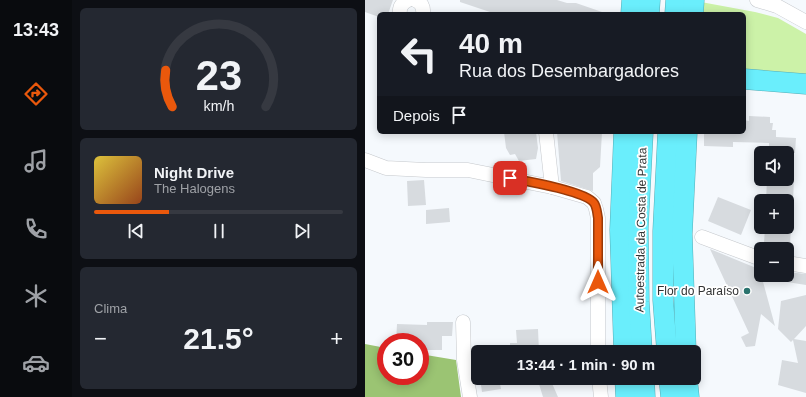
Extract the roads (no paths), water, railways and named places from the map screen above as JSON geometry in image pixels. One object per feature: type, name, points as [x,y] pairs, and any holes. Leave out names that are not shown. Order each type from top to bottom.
[{"type":"highway","points":[[631,12],[632,0]]},
{"type":"highway","points":[[649,12],[650,0]]},
{"type":"highway","points":[[675,12],[676,0]]},
{"type":"highway","points":[[693,12],[694,0]]},
{"type":"highway","points":[[746,79],[806,84]]},
{"type":"highway","points":[[746,87],[806,91]]},
{"type":"highway","points":[[624,134],[620,230],[624,345]]},
{"type":"highway","name":"Autoestrada da Costa de Prata","points":[[642,345],[639,302],[639,228],[643,134]]},
{"type":"highway","name":"Autoestrada da Costa de Prata","points":[[666,345],[663,300],[663,231],[668,134]]},
{"type":"highway","points":[[686,345],[682,234],[687,134]]},
{"type":"highway","points":[[625,385],[626,397]]},
{"type":"highway","points":[[644,385],[645,397]]},
{"type":"highway","points":[[670,385],[671,397]]},
{"type":"highway","points":[[688,385],[689,397]]},
{"type":"street","points":[[400,12],[402,4],[408,0]]},
{"type":"street","points":[[415,0],[422,6],[423,12]]},
{"type":"street","points":[[757,0],[777,6],[806,22]]},
{"type":"street","points":[[546,134],[552,186]]},
{"type":"street","points":[[365,160],[386,168],[468,170],[552,186],[587,197],[593,202],[597,209],[598,218],[598,345]]},
{"type":"street","points":[[702,237],[754,256]]},
{"type":"street","points":[[794,264],[806,266]]},
{"type":"street","points":[[463,322],[464,360],[470,397]]},
{"type":"street","points":[[600,385],[601,397]]},
{"type":"place","name":"Flor do Paraíso","points":[[747,291]]}]
